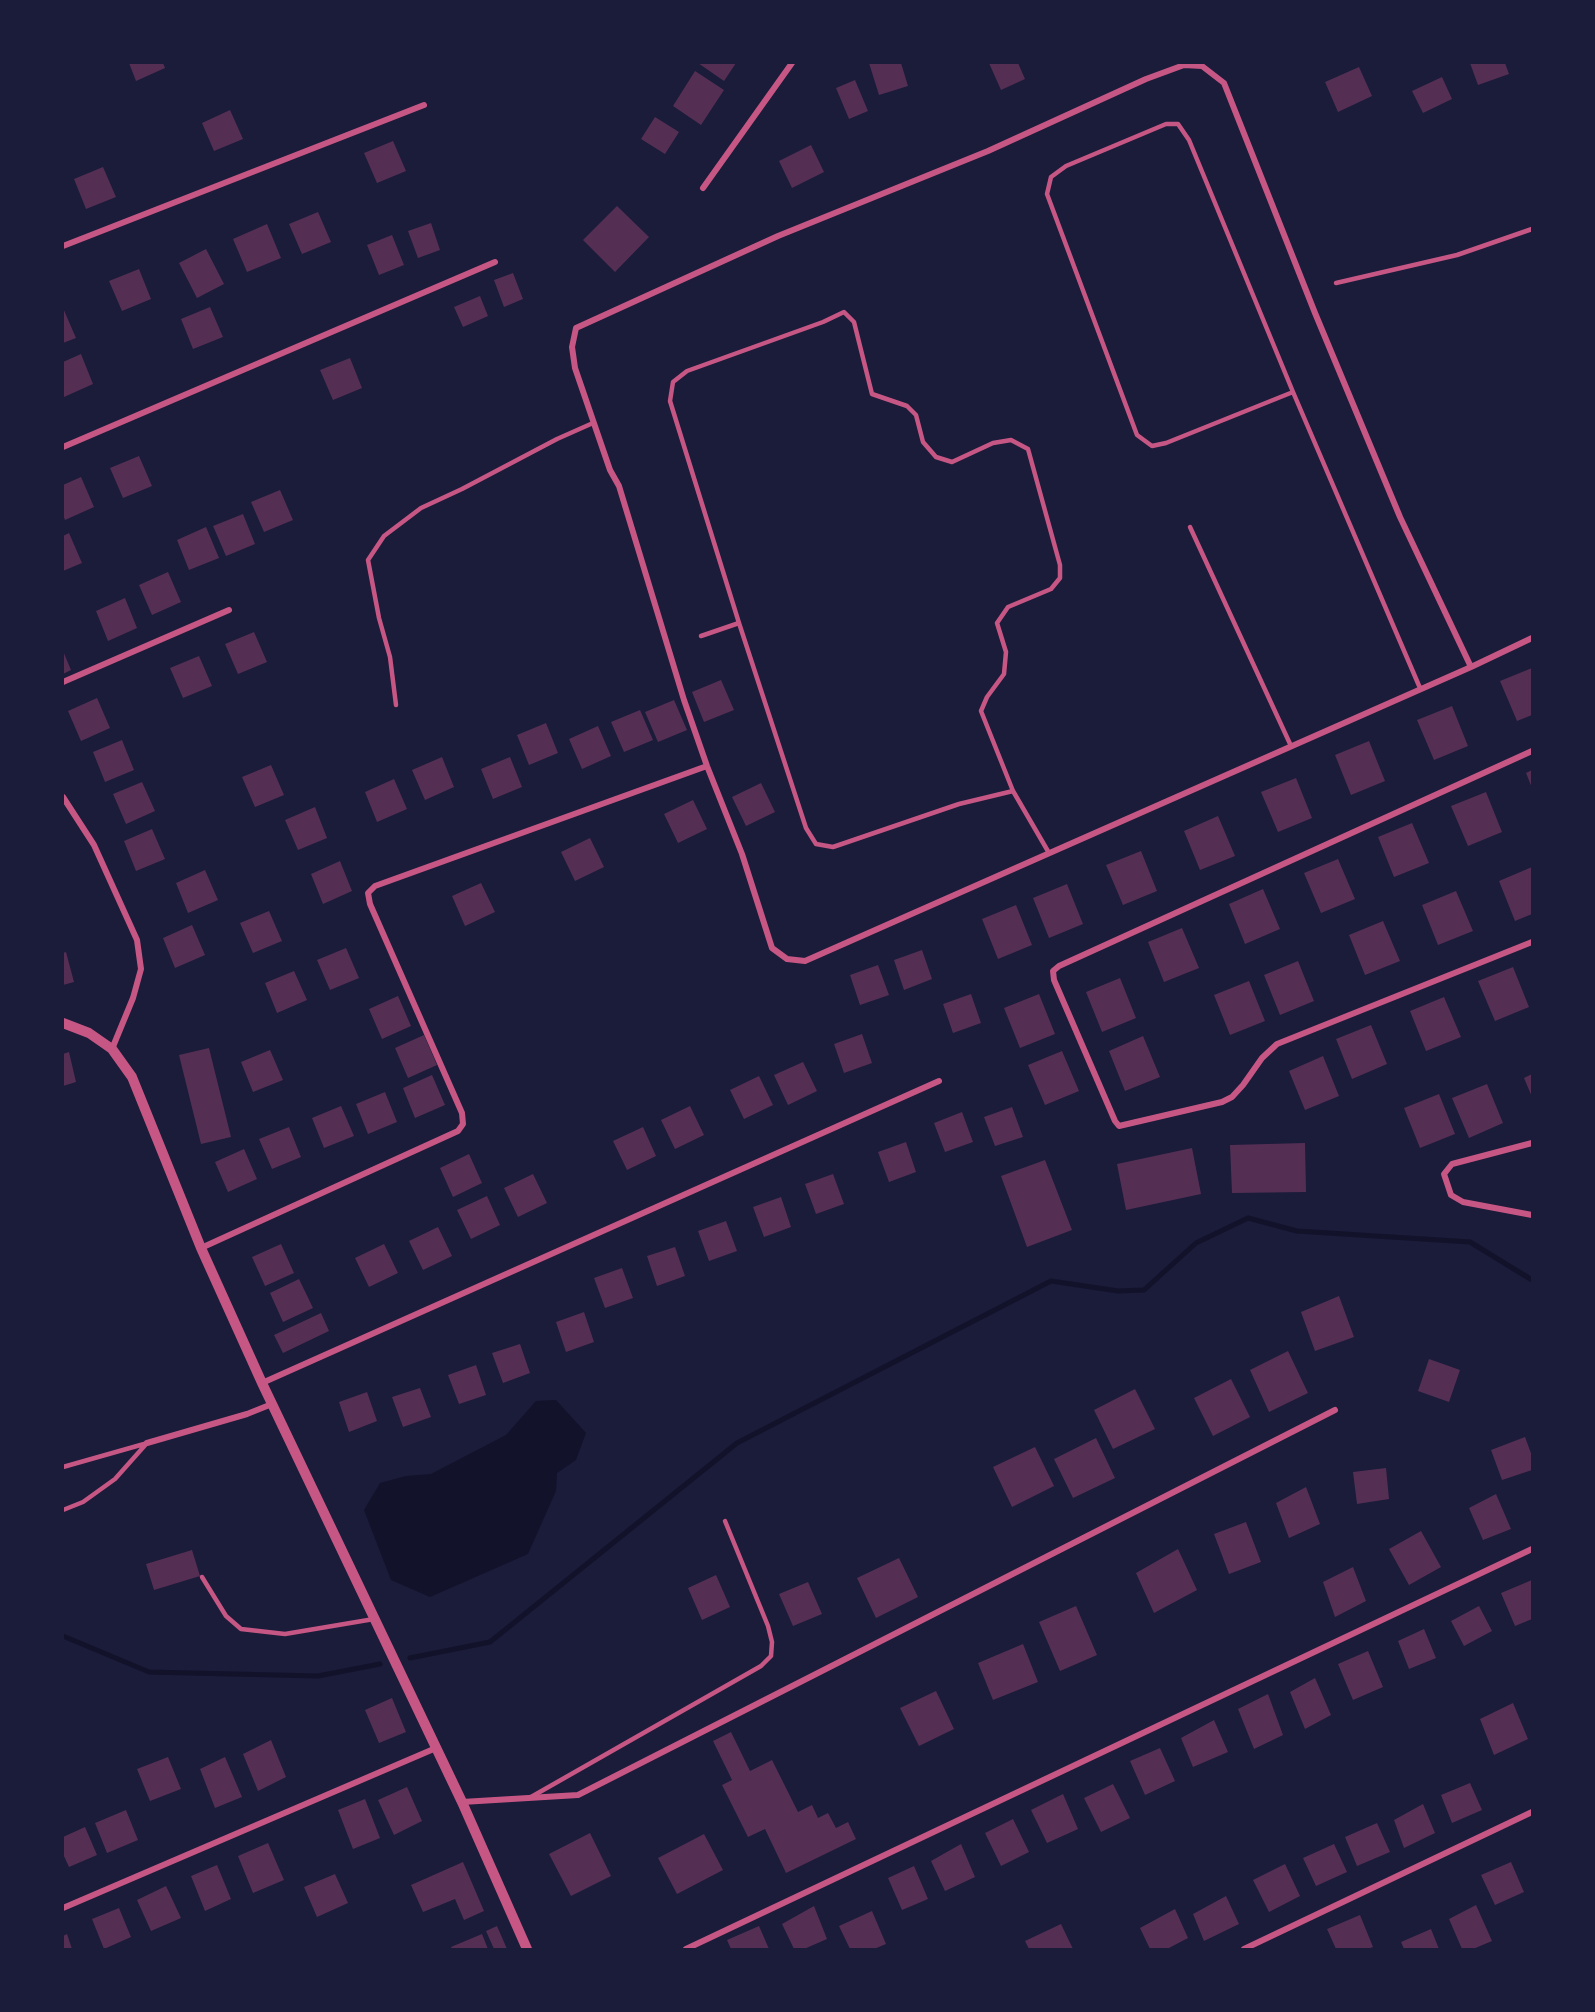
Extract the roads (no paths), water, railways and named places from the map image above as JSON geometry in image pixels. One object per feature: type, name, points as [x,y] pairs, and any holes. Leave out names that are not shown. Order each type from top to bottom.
[{"type":"street","points":[[703,188],[792,63]]},
{"type":"street","points":[[1471,667],[1400,517],[1315,313],[1224,82],[1202,66],[1184,66],[1146,79],[988,150],[778,237],[576,328],[572,346],[575,368],[610,470],[619,486],[684,700],[742,854],[772,948],[787,959],[805,962],[1471,667],[1532,638]]},
{"type":"street","points":[[63,246],[424,105]]},
{"type":"street","points":[[63,447],[495,262]]},
{"type":"street","points":[[63,682],[229,610]]},
{"type":"street","points":[[1532,751],[1053,970],[1054,980],[1115,1121],[1119,1125],[1222,1102],[1232,1097],[1262,1058],[1276,1044],[1532,942]]},
{"type":"street","points":[[201,1248],[458,1131],[463,1124],[462,1113],[370,904],[368,893],[375,886],[707,766]]},
{"type":"street","points":[[63,797],[94,844],[137,940],[141,969],[133,998],[112,1049]]},
{"type":"street","points":[[63,1023],[88,1033],[112,1049],[132,1077],[201,1248],[262,1383],[462,1802],[527,1949]]},
{"type":"street","points":[[262,1383],[939,1081]]},
{"type":"street","points":[[1532,1143],[1452,1164],[1444,1174],[1451,1195],[1463,1202],[1532,1215]]},
{"type":"street","points":[[147,1443],[247,1414],[272,1404]]},
{"type":"street","points":[[462,1802],[578,1795],[1335,1410]]},
{"type":"street","points":[[686,1949],[1532,1549]]},
{"type":"street","points":[[63,1908],[436,1748]]},
{"type":"street","points":[[1244,1949],[1532,1812]]},
{"type":"lane","points":[[1293,392],[1166,443],[1152,446],[1137,435],[1047,194],[1051,177],[1066,166],[1166,124],[1178,124],[1189,140],[1293,392],[1420,688]]},
{"type":"lane","points":[[1336,283],[1457,255],[1532,230]]},
{"type":"lane","points":[[1013,791],[959,804],[833,847],[816,844],[806,828],[670,401],[673,382],[687,371],[844,312],[854,322],[872,394],[907,406],[916,415],[923,442],[936,457],[952,462],[993,443],[1011,440],[1028,449],[1060,565],[1060,578],[1051,589],[1008,607],[997,623],[1006,652],[1004,674],[987,697],[981,711],[1013,791],[1049,853]]},
{"type":"lane","points":[[396,705],[390,657],[379,618],[368,560],[384,536],[421,508],[593,423]]},
{"type":"lane","points":[[1190,526],[1291,746]]},
{"type":"lane","points":[[701,636],[739,623]]},
{"type":"lane","points":[[63,1467],[147,1443]]},
{"type":"lane","points":[[63,1510],[83,1502],[115,1479],[147,1443]]},
{"type":"lane","points":[[529,1798],[761,1666],[771,1656],[772,1642],[768,1626],[725,1521]]},
{"type":"lane","points":[[202,1577],[226,1616],[242,1629],[285,1634],[374,1619]]},
{"type":"waterway","points":[[410,1658],[490,1642],[737,1443],[1051,1281],[1118,1291],[1144,1290],[1196,1243],[1248,1218],[1297,1231],[1470,1242],[1532,1280]]},
{"type":"waterway","points":[[63,1636],[149,1672],[318,1676],[380,1664]]}]
